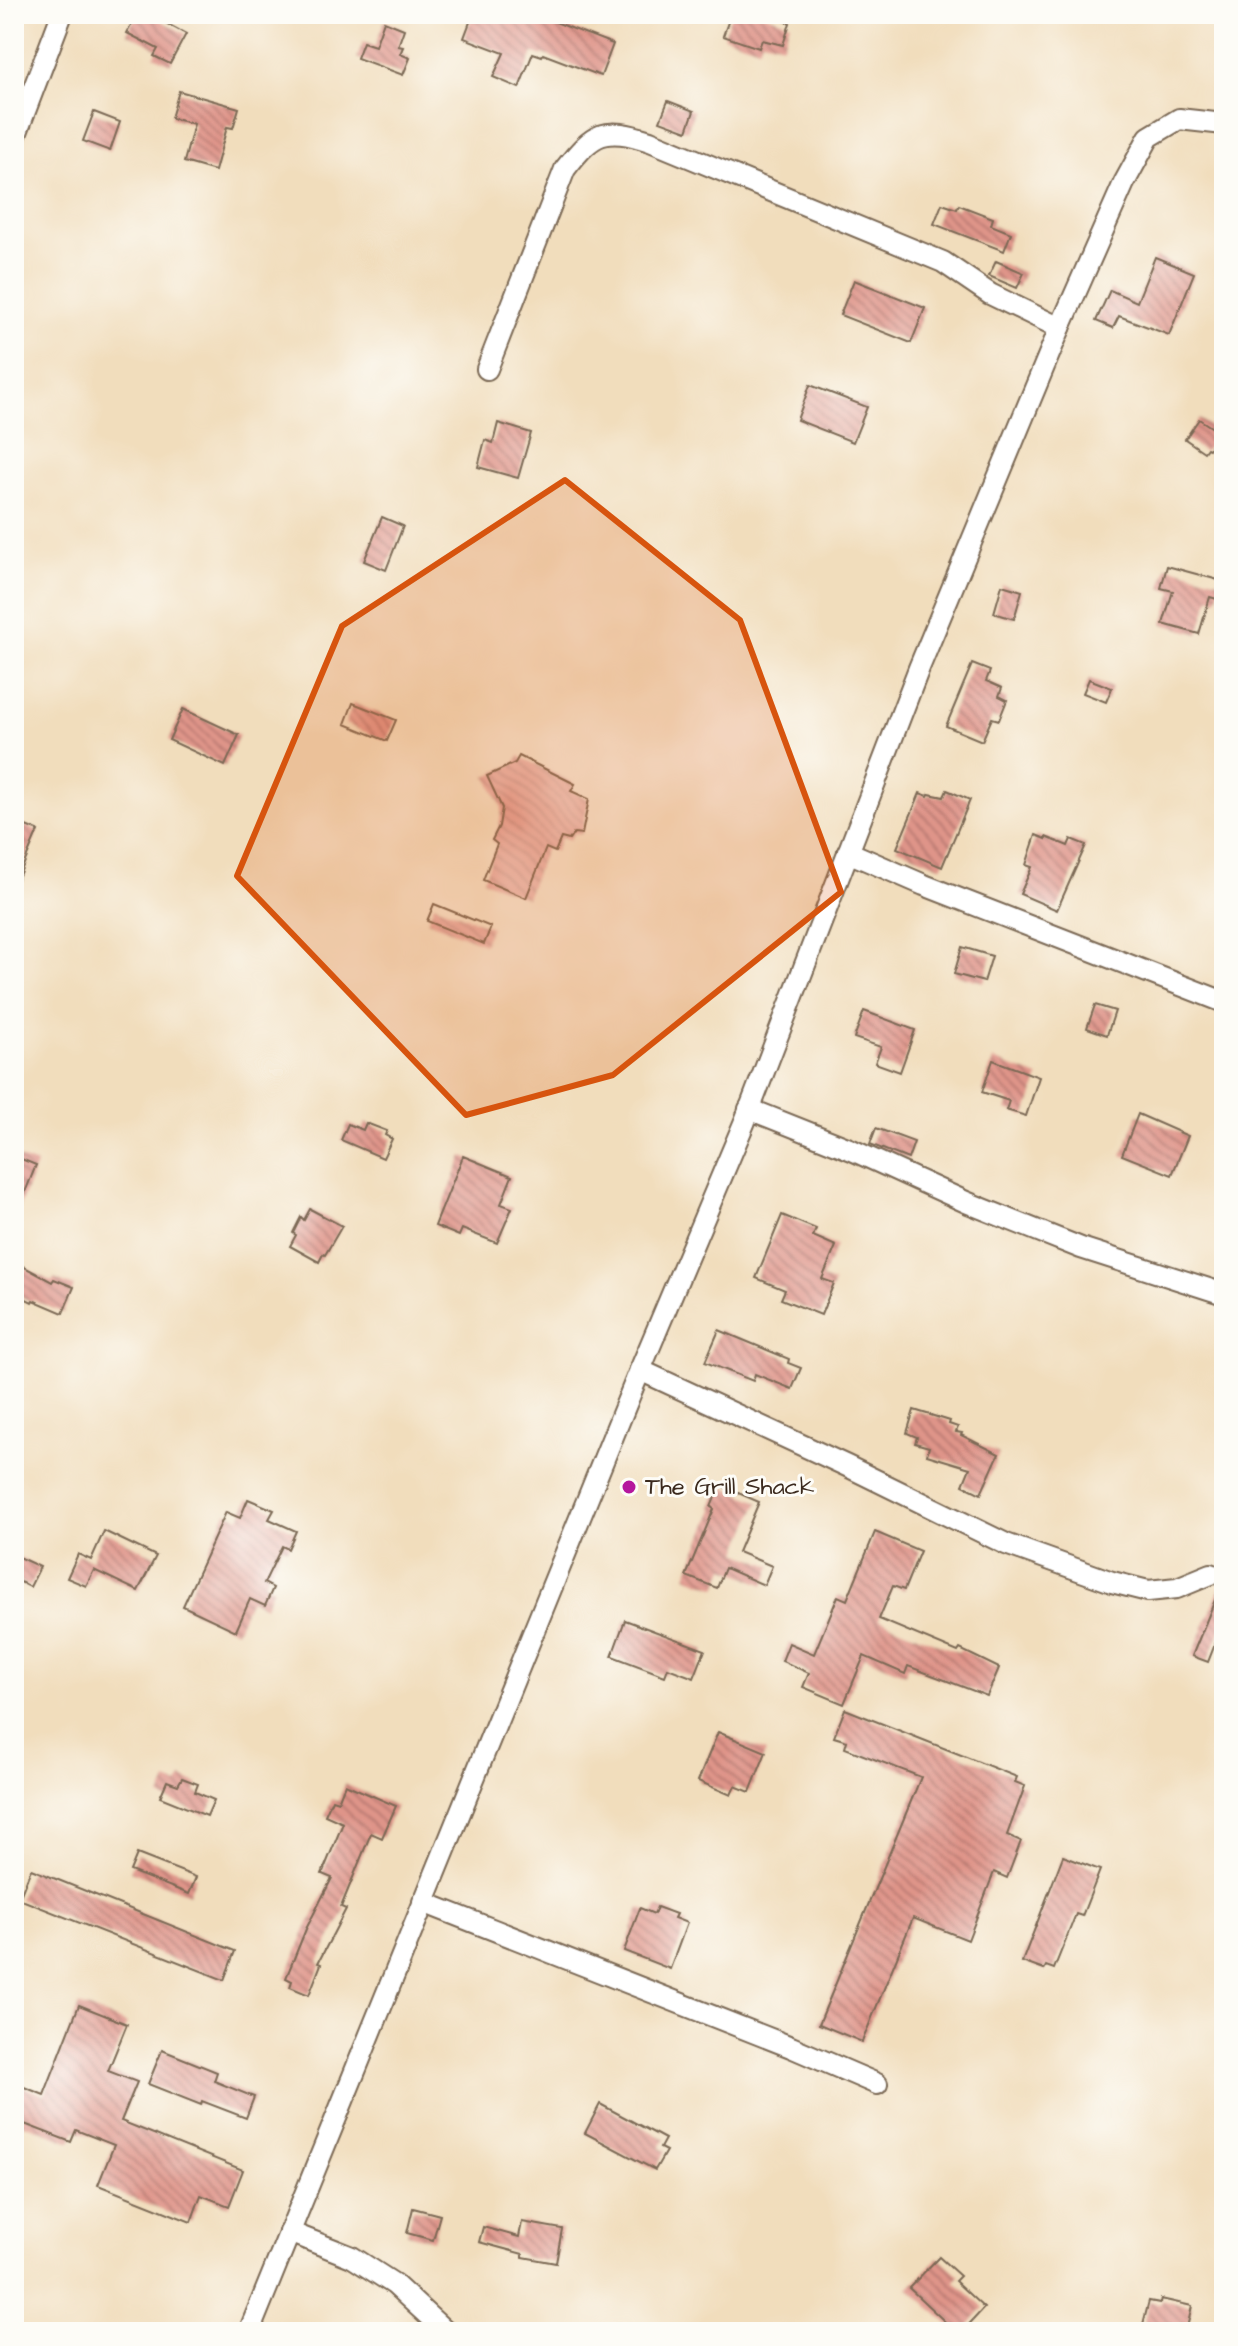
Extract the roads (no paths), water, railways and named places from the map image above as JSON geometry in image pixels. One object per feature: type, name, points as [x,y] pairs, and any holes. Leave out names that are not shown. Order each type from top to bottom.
[{"type":"street","points":[[14,140],[62,14]]},
{"type":"street","points":[[249,2332],[749,1109],[919,668],[1060,328],[1124,183],[1149,137],[1179,119],[1224,124]]},
{"type":"street","points":[[487,369],[565,169],[584,145],[599,134],[625,133],[650,141],[858,225],[943,262],[990,294],[1060,328]]},
{"type":"street","points":[[848,852],[924,885],[1224,1002]]},
{"type":"street","points":[[749,1109],[1081,1248],[1224,1294]]},
{"type":"street","points":[[640,1370],[1006,1544],[1112,1582],[1148,1591],[1177,1588],[1211,1574]]},
{"type":"street","points":[[423,1902],[877,2084]]},
{"type":"street","points":[[289,2232],[352,2257],[394,2284],[446,2332]]},
{"type":"place","name":"The Grill Shack","points":[[629,1487]]}]
